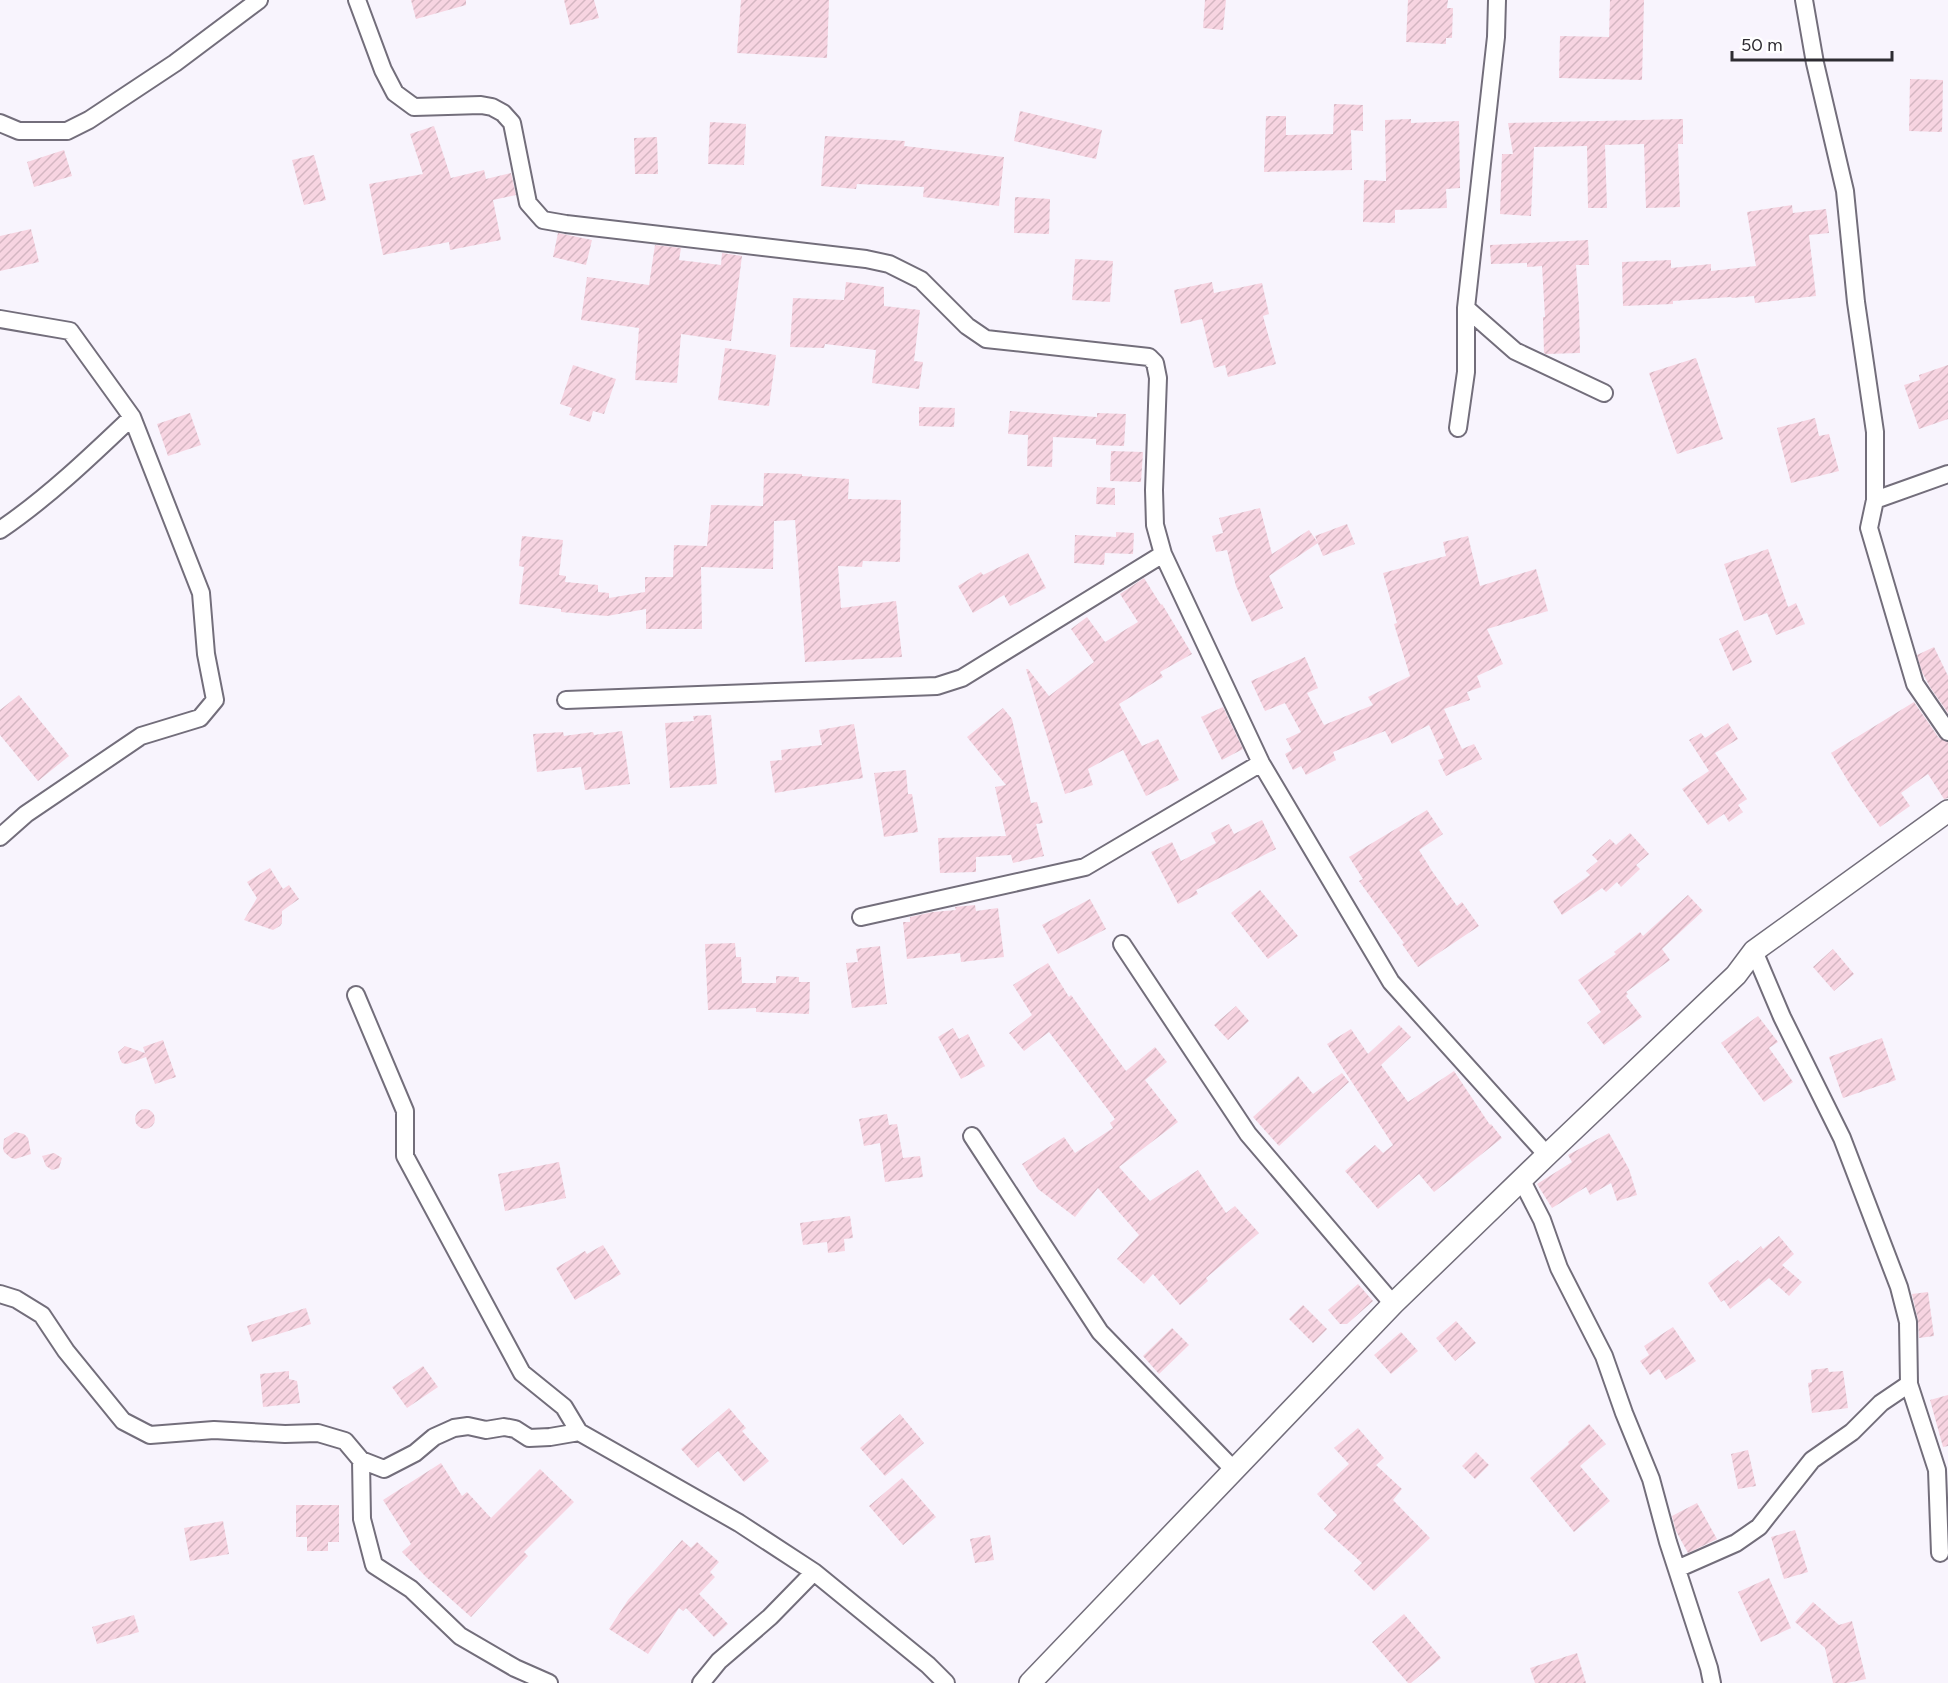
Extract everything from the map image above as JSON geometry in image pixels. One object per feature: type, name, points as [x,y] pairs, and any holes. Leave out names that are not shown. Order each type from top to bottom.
[{"type":"street","points":[[0,123],[18,131],[67,131],[89,120],[175,63],[259,0]]},
{"type":"street","points":[[357,0],[383,70],[395,93],[414,107],[481,105],[492,106],[503,112],[512,123],[528,203],[543,220],[889,264],[921,280],[967,326],[986,339],[1149,357],[1155,363],[1158,378],[1155,525],[1163,554],[1261,763],[1391,982],[1546,1155]]},
{"type":"street","points":[[1458,428],[1466,372],[1466,308],[1496,37],[1497,0]]},
{"type":"street","points":[[1804,0],[1815,63],[1845,191],[1856,302],[1875,432],[1875,500],[1869,528],[1915,684],[1948,732]]},
{"type":"street","points":[[1466,308],[1515,351],[1604,393]]},
{"type":"street","points":[[0,319],[70,331],[132,417],[201,593],[206,654],[215,700],[200,718],[141,736],[26,814],[0,837]]},
{"type":"street","points":[[0,530],[20,517],[132,417]]},
{"type":"street","points":[[1875,500],[1948,474]]},
{"type":"street","points":[[566,700],[937,686],[962,678],[1163,554]]},
{"type":"street","points":[[861,917],[1085,867],[1261,763]]},
{"type":"street","points":[[1030,1683],[1393,1304],[1736,975],[1754,951],[1948,811]]},
{"type":"street","points":[[1122,944],[1248,1134],[1393,1304]]},
{"type":"street","points":[[1754,951],[1782,1017],[1842,1138],[1899,1287],[1908,1322],[1909,1384],[1937,1470],[1940,1553]]},
{"type":"street","points":[[356,995],[405,1112],[405,1156],[522,1373],[564,1407],[579,1432],[739,1523],[814,1572],[928,1665],[946,1683]]},
{"type":"street","points":[[972,1136],[1100,1332],[1234,1470]]},
{"type":"street","points":[[1521,1179],[1542,1220],[1559,1268],[1604,1356],[1651,1479],[1712,1683]]},
{"type":"street","points":[[0,1294],[16,1299],[42,1315],[66,1352],[123,1421],[150,1435],[214,1430],[285,1434],[318,1433],[345,1441],[361,1460],[384,1469],[416,1453],[434,1437],[454,1428],[468,1426],[486,1430],[504,1427],[515,1429],[529,1438],[579,1432]]},
{"type":"street","points":[[1677,1569],[1736,1543],[1760,1527],[1812,1460],[1852,1432],[1881,1403],[1909,1384]]},
{"type":"street","points":[[361,1460],[362,1519],[374,1565],[411,1589],[460,1636],[515,1668],[549,1683]]},
{"type":"street","points":[[701,1683],[720,1661],[770,1617],[814,1572]]},
{"type":"building","points":[[411,0],[466,0],[466,5],[416,19]]},
{"type":"building","points":[[564,0],[594,0],[599,18],[570,25]]},
{"type":"building","points":[[741,0],[829,0],[827,58],[737,53]]},
{"type":"building","points":[[1205,0],[1226,0],[1223,30],[1203,28]]},
{"type":"building","points":[[1408,0],[1448,0],[1447,8],[1453,8],[1452,38],[1446,38],[1446,44],[1406,42]]},
{"type":"building","points":[[1610,0],[1644,0],[1642,80],[1559,78],[1560,36],[1609,37]]},
{"type":"building","points":[[1910,79],[1943,80],[1942,132],[1909,131]]},
{"type":"building","points":[[1334,104],[1363,105],[1363,131],[1351,130],[1352,170],[1264,172],[1266,116],[1286,116],[1286,135],[1333,134]]},
{"type":"building","points":[[1020,111],[1102,130],[1096,159],[1014,141]]},
{"type":"building","points":[[1411,119],[1411,123],[1459,121],[1460,188],[1446,189],[1447,208],[1395,210],[1395,223],[1363,222],[1364,180],[1386,181],[1385,120]]},
{"type":"building","points":[[1683,119],[1683,144],[1678,144],[1680,207],[1646,208],[1644,144],[1605,145],[1607,208],[1588,208],[1587,146],[1534,147],[1531,216],[1500,214],[1502,154],[1513,154],[1508,123]]},
{"type":"building","points":[[710,122],[746,124],[744,165],[708,164]]},
{"type":"building","points":[[434,126],[451,178],[484,170],[486,179],[511,173],[516,195],[493,200],[501,240],[450,250],[449,242],[383,255],[369,184],[423,174],[410,134]]},
{"type":"building","points":[[825,136],[905,141],[904,146],[1004,157],[999,206],[923,197],[924,187],[857,184],[856,189],[821,186]]},
{"type":"building","points":[[657,137],[658,174],[635,174],[634,138]]},
{"type":"building","points":[[64,150],[72,176],[34,187],[27,162]]},
{"type":"building","points":[[314,155],[326,200],[304,205],[292,160]]},
{"type":"building","points":[[1015,197],[1050,199],[1049,234],[1014,233]]},
{"type":"building","points":[[1792,205],[1793,213],[1826,209],[1829,233],[1809,235],[1816,296],[1755,303],[1754,296],[1673,301],[1673,304],[1623,306],[1622,262],[1671,260],[1671,268],[1711,264],[1711,271],[1756,266],[1747,212]]},
{"type":"building","points":[[31,229],[39,262],[0,271],[0,236]]},
{"type":"building","points":[[558,233],[592,240],[586,265],[553,257]]},
{"type":"building","points":[[1588,240],[1589,265],[1576,265],[1580,353],[1546,354],[1544,353],[1543,317],[1545,317],[1542,266],[1527,267],[1527,263],[1491,264],[1490,245]]},
{"type":"building","points":[[655,245],[681,248],[679,260],[721,265],[722,253],[742,256],[731,341],[681,334],[677,383],[635,380],[639,328],[581,320],[587,277],[649,285]]},
{"type":"building","points":[[1075,259],[1113,261],[1110,302],[1072,300]]},
{"type":"building","points":[[846,282],[884,287],[884,306],[920,310],[914,361],[923,362],[919,389],[872,383],[876,350],[825,344],[824,348],[790,347],[793,298],[844,300]]},
{"type":"building","points":[[1212,282],[1214,293],[1262,283],[1269,314],[1263,316],[1276,364],[1228,377],[1225,365],[1214,368],[1202,319],[1181,324],[1174,290]]},
{"type":"building","points":[[725,348],[776,355],[769,406],[718,400]]},
{"type":"building","points":[[1696,358],[1723,439],[1677,454],[1649,373]]},
{"type":"building","points":[[573,365],[616,379],[604,414],[593,411],[590,422],[569,415],[572,408],[560,404]]},
{"type":"building","points":[[1948,365],[1948,419],[1919,429],[1904,385],[1920,380],[1919,375]]},
{"type":"building","points":[[919,407],[955,408],[954,427],[919,426]]},
{"type":"building","points":[[1010,411],[1097,417],[1097,413],[1126,414],[1124,446],[1096,445],[1096,439],[1053,437],[1052,467],[1027,466],[1028,435],[1008,434]]},
{"type":"building","points":[[190,413],[201,445],[168,456],[157,424]]},
{"type":"building","points":[[1815,418],[1819,436],[1829,434],[1839,471],[1791,483],[1777,428]]},
{"type":"building","points":[[1111,451],[1143,452],[1141,482],[1110,481]]},
{"type":"building","points":[[764,473],[849,479],[848,499],[901,500],[900,562],[863,561],[862,567],[838,566],[841,608],[896,601],[902,657],[805,662],[795,520],[774,521],[773,569],[701,567],[702,629],[646,629],[646,609],[607,616],[561,612],[561,609],[519,604],[524,567],[519,566],[522,536],[563,540],[559,575],[566,576],[565,582],[598,585],[598,592],[609,593],[609,598],[645,592],[645,577],[673,577],[674,545],[707,546],[711,505],[763,506]]},
{"type":"building","points":[[1097,487],[1115,488],[1115,505],[1096,504]]},
{"type":"building","points":[[1260,508],[1272,554],[1309,530],[1318,543],[1269,576],[1283,608],[1252,622],[1236,586],[1227,550],[1216,552],[1212,536],[1223,533],[1219,518]]},
{"type":"building","points":[[1347,524],[1355,544],[1323,556],[1315,536]]},
{"type":"building","points":[[1116,532],[1134,533],[1133,554],[1105,553],[1104,565],[1074,563],[1075,535],[1116,537]]},
{"type":"building","points":[[1468,536],[1480,586],[1536,569],[1548,611],[1487,629],[1503,664],[1477,676],[1481,687],[1467,692],[1470,700],[1444,709],[1462,749],[1474,744],[1482,759],[1446,776],[1438,760],[1444,758],[1429,725],[1392,744],[1385,731],[1333,752],[1336,760],[1306,775],[1301,766],[1293,770],[1285,754],[1292,750],[1286,739],[1301,732],[1285,703],[1265,711],[1251,681],[1305,657],[1318,688],[1307,693],[1324,725],[1373,705],[1368,697],[1410,676],[1394,624],[1397,623],[1383,573],[1446,556],[1443,542]]},
{"type":"building","points":[[1768,549],[1788,607],[1796,603],[1805,624],[1776,635],[1767,613],[1744,621],[1724,564]]},
{"type":"building","points":[[1028,553],[1046,588],[1010,606],[1004,595],[973,613],[958,586],[981,572],[983,575]]},
{"type":"building","points":[[1144,578],[1192,654],[1160,672],[1163,677],[1119,704],[1142,746],[1158,739],[1179,780],[1146,796],[1123,750],[1088,769],[1093,785],[1065,794],[1026,669],[1049,696],[1094,662],[1071,629],[1087,617],[1105,642],[1138,622],[1120,594]]},
{"type":"building","points":[[1738,630],[1752,662],[1733,671],[1719,639]]},
{"type":"building","points":[[1934,647],[1948,676],[1948,713],[1930,687],[1917,655]]},
{"type":"building","points":[[19,695],[69,756],[38,781],[0,735],[0,710]]},
{"type":"building","points":[[1914,702],[1939,738],[1948,742],[1948,798],[1944,799],[1928,774],[1901,793],[1910,806],[1880,827],[1831,753]]},
{"type":"building","points":[[1223,707],[1243,749],[1222,760],[1201,717]]},
{"type":"building","points":[[1003,708],[1012,719],[1031,803],[1037,802],[1043,823],[1036,824],[1044,856],[1013,863],[1011,855],[976,857],[976,872],[940,873],[938,838],[1006,836],[995,787],[1006,785],[967,737]]},
{"type":"building","points":[[711,715],[717,784],[670,788],[665,723],[694,721],[693,716]]},
{"type":"building","points":[[1728,723],[1738,739],[1715,753],[1747,799],[1738,805],[1743,812],[1729,822],[1724,814],[1708,825],[1682,789],[1709,771],[1689,740],[1701,733],[1705,738]]},
{"type":"building","points":[[854,724],[863,778],[775,793],[770,761],[782,760],[781,750],[822,745],[819,730]]},
{"type":"building","points":[[622,731],[630,784],[585,790],[581,767],[537,772],[533,734],[563,732],[564,736],[593,732],[594,735]]},
{"type":"building","points":[[906,770],[908,794],[912,794],[918,832],[884,837],[874,773]]},
{"type":"building","points":[[1427,810],[1443,834],[1419,850],[1457,906],[1462,902],[1479,926],[1418,967],[1402,944],[1404,943],[1359,881],[1363,879],[1349,857]]},
{"type":"building","points":[[1262,820],[1276,849],[1196,890],[1198,894],[1178,904],[1151,852],[1172,842],[1181,861],[1216,843],[1211,833],[1229,824],[1234,834]]},
{"type":"building","points":[[1630,833],[1649,854],[1636,865],[1640,869],[1621,887],[1617,882],[1606,892],[1602,888],[1562,915],[1553,901],[1590,875],[1586,871],[1598,861],[1592,855],[1610,839],[1616,845]]},
{"type":"building","points":[[270,868],[283,889],[289,885],[299,899],[282,911],[282,923],[273,930],[244,920],[257,898],[247,882]]},
{"type":"building","points":[[1260,890],[1298,936],[1268,959],[1231,913]]},
{"type":"building","points":[[1688,895],[1703,911],[1662,949],[1670,960],[1626,992],[1628,994],[1626,996],[1642,1017],[1604,1045],[1587,1023],[1601,1012],[1578,980],[1616,954],[1614,952],[1640,932],[1643,936]]},
{"type":"building","points":[[1090,899],[1106,929],[1058,954],[1042,925]]},
{"type":"building","points":[[975,905],[976,911],[998,908],[1004,957],[961,962],[960,953],[907,959],[903,922],[910,922],[910,917]]},
{"type":"building","points":[[735,943],[736,957],[741,957],[742,983],[776,983],[776,976],[799,977],[799,982],[810,982],[809,1014],[756,1012],[756,1008],[708,1010],[705,944]]},
{"type":"building","points":[[880,946],[887,1004],[852,1008],[846,963],[858,962],[856,949]]},
{"type":"building","points":[[1833,949],[1854,974],[1834,991],[1813,967]]},
{"type":"building","points":[[1048,963],[1069,997],[1071,995],[1126,1071],[1155,1047],[1167,1062],[1145,1080],[1178,1122],[1119,1167],[1150,1201],[1198,1170],[1226,1213],[1235,1206],[1259,1233],[1206,1278],[1208,1281],[1180,1305],[1153,1274],[1144,1284],[1117,1259],[1139,1235],[1098,1188],[1075,1217],[1038,1189],[1022,1164],[1064,1137],[1075,1153],[1113,1128],[1110,1123],[1115,1119],[1049,1032],[1024,1051],[1009,1033],[1032,1015],[1013,985]]},
{"type":"building","points":[[1236,1006],[1249,1021],[1228,1040],[1214,1025]]},
{"type":"building","points":[[1758,1016],[1778,1042],[1769,1048],[1793,1082],[1764,1102],[1721,1043]]},
{"type":"building","points":[[1399,1025],[1411,1037],[1381,1065],[1408,1102],[1454,1071],[1490,1125],[1502,1138],[1434,1192],[1419,1174],[1378,1209],[1345,1171],[1375,1145],[1383,1153],[1393,1145],[1327,1044],[1351,1029],[1368,1054]]},
{"type":"building","points":[[953,1028],[959,1039],[968,1034],[985,1066],[961,1079],[938,1037]]},
{"type":"building","points":[[1882,1038],[1896,1080],[1843,1098],[1829,1057]]},
{"type":"building","points":[[163,1040],[176,1077],[155,1084],[146,1057],[127,1064],[122,1063],[120,1059],[118,1052],[125,1046],[145,1053],[143,1047]]},
{"type":"building","points":[[1342,1073],[1349,1082],[1279,1146],[1253,1117],[1298,1076],[1313,1094]]},
{"type":"building","points":[[145,1109],[152,1112],[155,1119],[152,1126],[145,1129],[138,1126],[135,1119],[138,1112]]},
{"type":"building","points":[[887,1114],[889,1125],[897,1124],[903,1158],[920,1156],[923,1177],[885,1182],[880,1143],[864,1146],[859,1119]]},
{"type":"building","points":[[15,1132],[24,1134],[28,1138],[31,1154],[15,1159],[4,1152],[4,1139]]},
{"type":"building","points":[[1609,1133],[1629,1169],[1637,1195],[1617,1201],[1611,1183],[1590,1195],[1586,1187],[1552,1208],[1537,1184],[1572,1162],[1568,1155]]},
{"type":"building","points":[[54,1153],[62,1158],[59,1168],[52,1170],[46,1166],[42,1156]]},
{"type":"building","points":[[559,1162],[566,1198],[505,1211],[498,1174]]},
{"type":"building","points":[[850,1216],[853,1238],[844,1239],[845,1251],[828,1253],[827,1242],[803,1245],[800,1223]]},
{"type":"building","points":[[1779,1236],[1794,1254],[1782,1265],[1802,1282],[1789,1296],[1769,1278],[1730,1309],[1724,1300],[1721,1302],[1708,1283],[1738,1260],[1741,1263],[1761,1246],[1763,1249]]},
{"type":"building","points":[[603,1245],[621,1274],[575,1300],[556,1268],[585,1251],[587,1254]]},
{"type":"building","points":[[1358,1284],[1373,1301],[1347,1324],[1340,1324],[1328,1310]]},
{"type":"building","points":[[1928,1292],[1934,1336],[1919,1338],[1918,1320],[1912,1294]]},
{"type":"building","points":[[1303,1305],[1327,1329],[1313,1343],[1289,1319]]},
{"type":"building","points":[[306,1308],[311,1324],[252,1342],[247,1326]]},
{"type":"building","points":[[1456,1321],[1476,1343],[1455,1361],[1436,1338]]},
{"type":"building","points":[[1673,1327],[1696,1361],[1666,1380],[1659,1369],[1650,1375],[1640,1361],[1649,1355],[1644,1346]]},
{"type":"building","points":[[1172,1328],[1189,1345],[1159,1374],[1143,1356]]},
{"type":"building","points":[[1401,1332],[1418,1351],[1391,1374],[1374,1355]]},
{"type":"building","points":[[423,1366],[438,1387],[407,1408],[392,1387]]},
{"type":"building","points":[[1828,1368],[1829,1372],[1843,1371],[1848,1408],[1812,1413],[1808,1383],[1812,1382],[1811,1370]]},
{"type":"building","points":[[289,1371],[289,1379],[297,1381],[300,1403],[263,1407],[260,1374]]},
{"type":"building","points":[[1948,1395],[1948,1446],[1943,1447],[1930,1400]]},
{"type":"building","points":[[729,1408],[746,1428],[742,1431],[769,1461],[744,1482],[718,1451],[698,1468],[681,1449]]},
{"type":"building","points":[[900,1414],[924,1443],[885,1476],[860,1448]]},
{"type":"building","points":[[1589,1424],[1606,1444],[1580,1466],[1610,1501],[1574,1532],[1530,1478]]},
{"type":"building","points":[[1358,1428],[1384,1458],[1376,1465],[1402,1489],[1393,1500],[1430,1538],[1374,1591],[1354,1571],[1362,1563],[1324,1529],[1337,1515],[1317,1494],[1349,1464],[1334,1448]]},
{"type":"building","points":[[1748,1450],[1756,1486],[1738,1489],[1731,1454]]},
{"type":"building","points":[[1476,1452],[1489,1465],[1475,1479],[1462,1466]]},
{"type":"building","points":[[441,1463],[462,1496],[467,1492],[491,1518],[540,1469],[574,1502],[524,1552],[528,1556],[471,1617],[402,1552],[411,1544],[383,1500]]},
{"type":"building","points":[[902,1478],[936,1517],[903,1545],[869,1506]]},
{"type":"building","points":[[1697,1503],[1717,1539],[1688,1553],[1676,1531],[1672,1516]]},
{"type":"building","points":[[296,1505],[339,1505],[339,1542],[328,1542],[328,1551],[307,1551],[307,1537],[296,1537]]},
{"type":"building","points":[[223,1521],[229,1554],[190,1561],[184,1528]]},
{"type":"building","points":[[1795,1530],[1808,1572],[1784,1579],[1771,1537]]},
{"type":"building","points":[[990,1535],[994,1560],[975,1563],[970,1539]]},
{"type":"building","points":[[682,1540],[691,1548],[697,1542],[719,1562],[710,1572],[715,1577],[699,1594],[728,1624],[714,1637],[686,1608],[683,1611],[679,1608],[648,1654],[609,1629],[628,1600]]},
{"type":"building","points":[[1769,1578],[1791,1628],[1761,1642],[1738,1592]]},
{"type":"building","points":[[1813,1602],[1839,1625],[1852,1621],[1866,1679],[1833,1683],[1825,1648],[1795,1622]]},
{"type":"building","points":[[1404,1614],[1441,1658],[1411,1683],[1408,1683],[1372,1642]]},
{"type":"building","points":[[134,1615],[139,1632],[97,1644],[92,1627]]},
{"type":"building","points":[[1577,1653],[1586,1683],[1535,1683],[1530,1668]]}]
